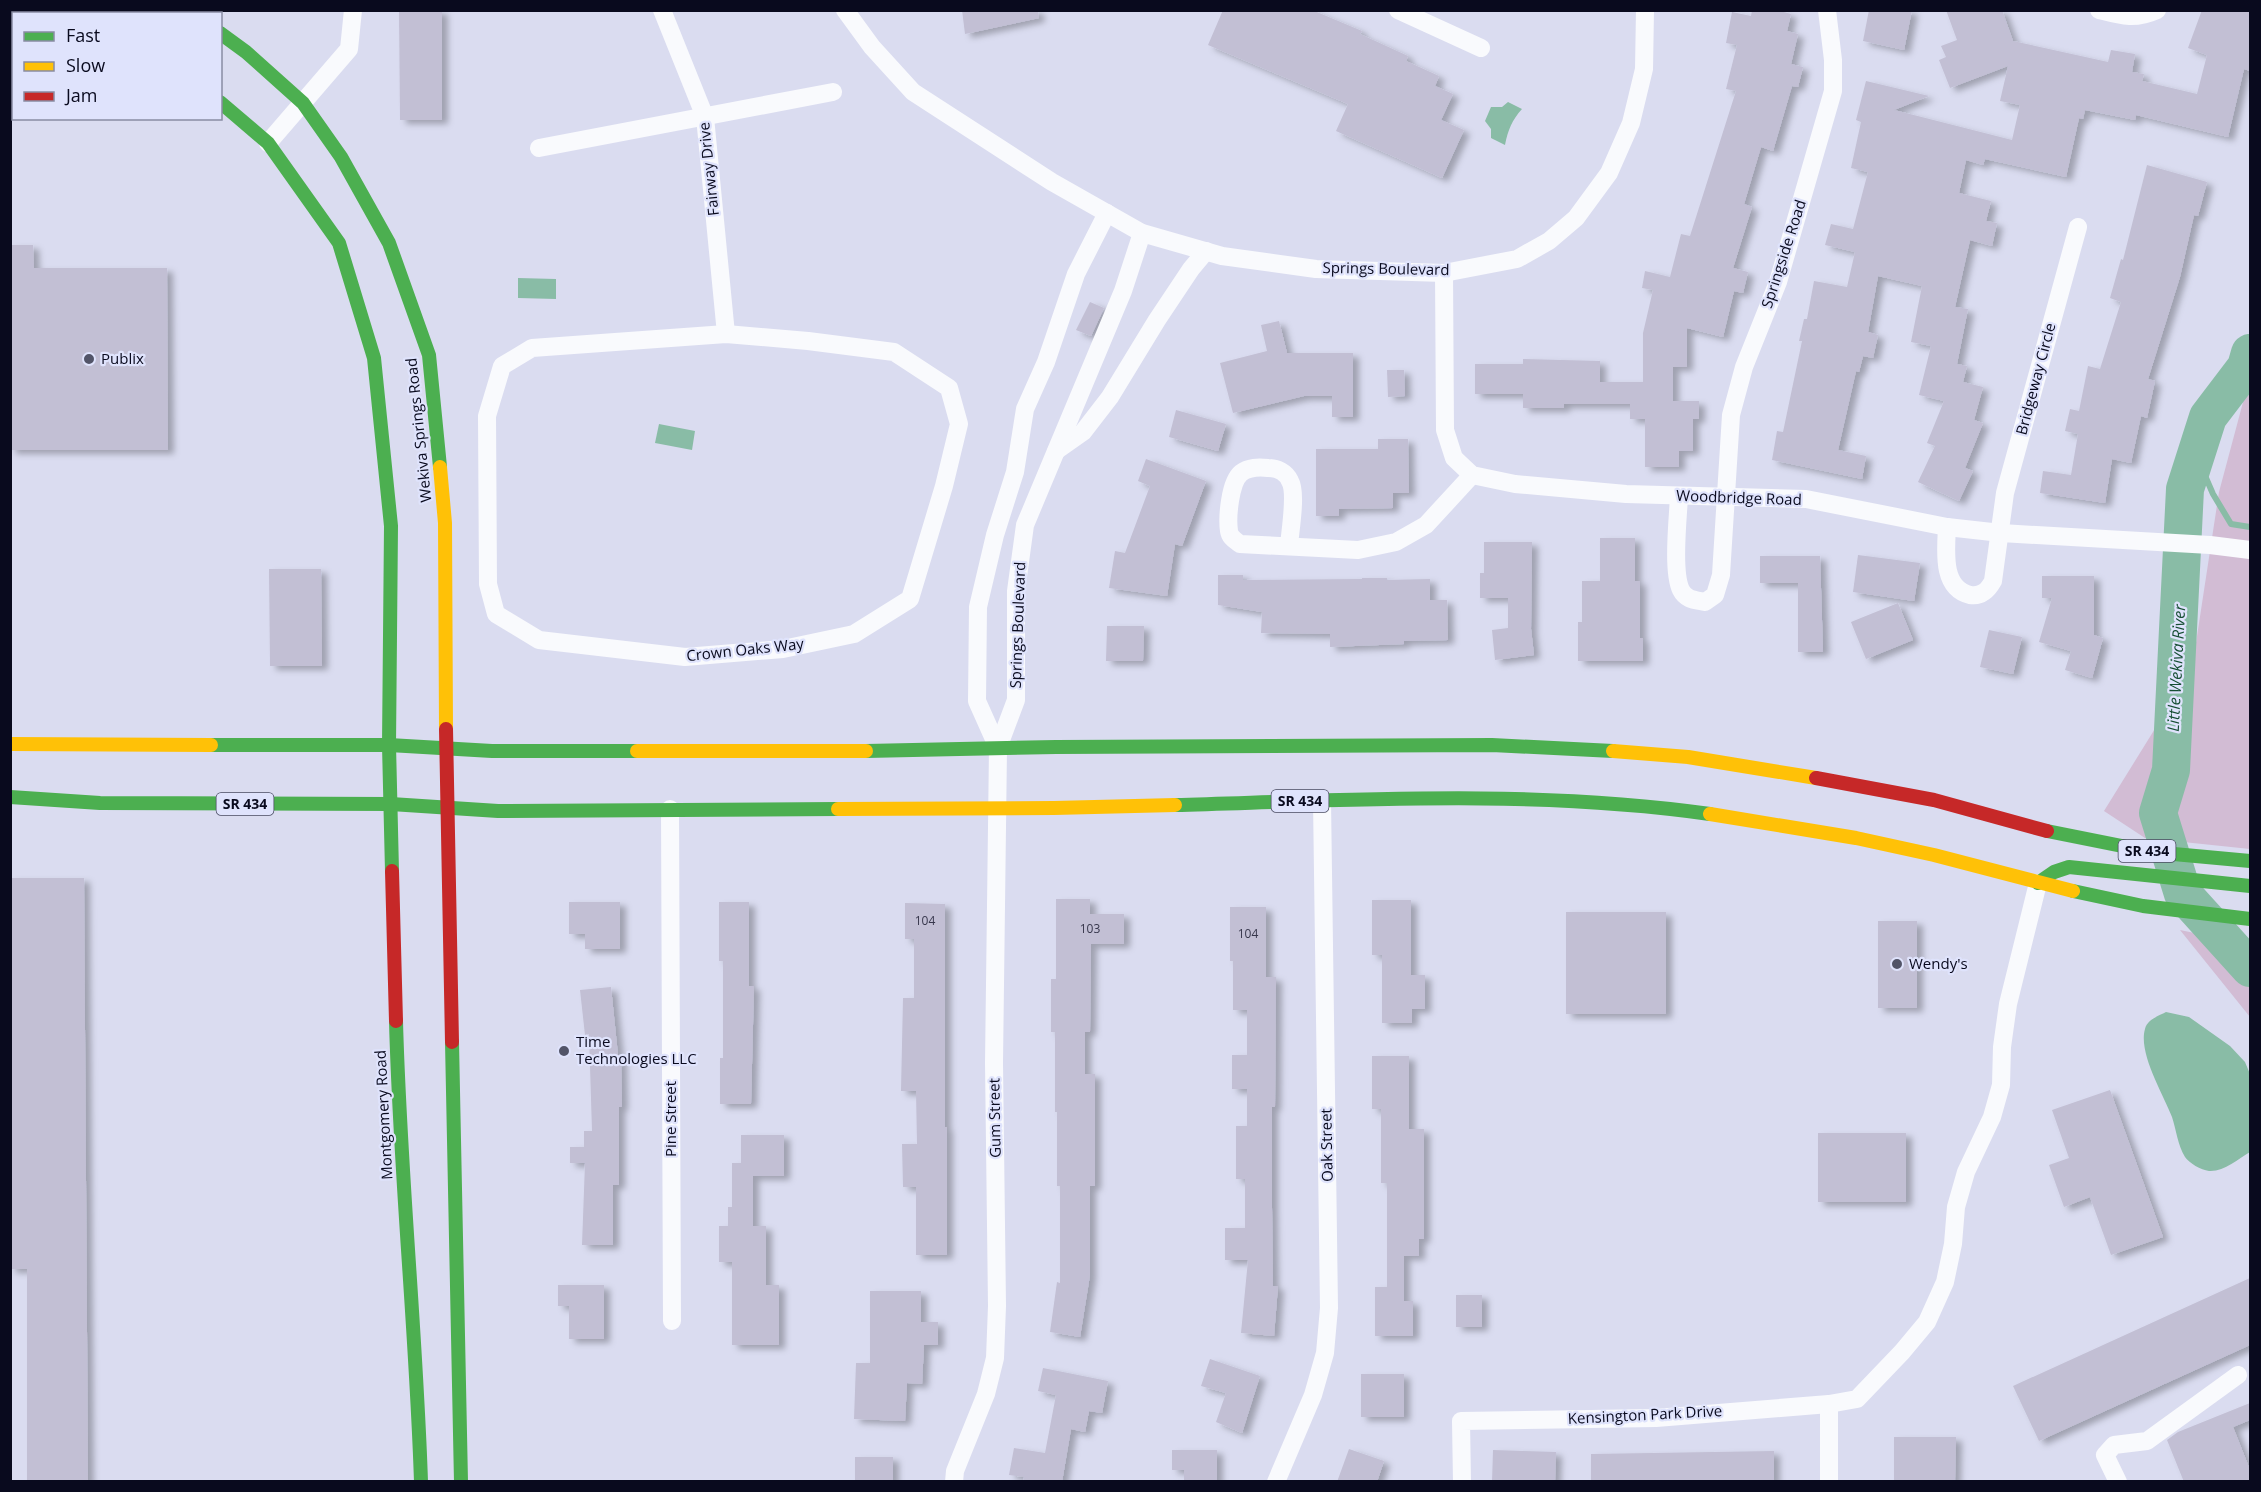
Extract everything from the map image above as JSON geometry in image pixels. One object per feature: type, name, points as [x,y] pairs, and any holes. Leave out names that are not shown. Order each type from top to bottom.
[{"type":"main road","name":"Wekiva Springs Road","points":[[222,34],[246,52],[303,103],[341,156],[389,243],[429,355],[445,523],[446,748]]},
{"type":"main road","points":[[222,104],[268,142],[339,243],[374,358],[391,526],[389,745]]},
{"type":"main road","name":"SR 434","points":[[10,744],[389,745],[492,751],[933,751],[998,748],[1492,745],[1604,750],[1688,756],[1765,768],[1934,800],[2025,826],[2087,840],[2152,852],[2250,861]]},
{"type":"main road","name":"Montgomery Road","points":[[389,745],[398,1082],[417,1366],[421,1482]]},
{"type":"main road","points":[[446,748],[461,1482]]},
{"type":"main road","name":"SR 434","points":[[10,797],[100,802],[391,804],[498,811],[996,808],[1474,797],[1581,801],[1667,808],[1856,838],[1934,855],[2038,883],[2143,906],[2250,919]]},
{"type":"main road","points":[[2038,883],[2054,872],[2069,867],[2250,886]]},
{"type":"street","points":[[268,142],[349,50],[353,10]]},
{"type":"street","name":"Fairway Drive","points":[[662,10],[705,117],[726,334]]},
{"type":"street","name":"Springs Boulevard","points":[[845,10],[872,47],[913,92],[1052,182],[1142,233],[1222,256],[1316,269],[1444,273],[1517,259],[1549,241],[1576,218],[1610,173],[1631,123],[1644,69],[1645,10]]},
{"type":"street","points":[[1398,10],[1481,48]]},
{"type":"street","name":"Springside Road","points":[[1679,496],[1677,575],[1681,591],[1689,600],[1705,602],[1715,595],[1721,575],[1731,415],[1744,367],[1778,282],[1833,91],[1833,60],[1827,10]]},
{"type":"street","points":[[2099,10],[2122,16],[2141,17],[2157,10]]},
{"type":"street","points":[[539,148],[833,92]]},
{"type":"street","points":[[998,748],[977,701],[978,607],[995,535],[1015,472],[1025,409],[1046,362],[1076,274],[1107,213]]},
{"type":"street","name":"Bridgeway Circle","points":[[1947,527],[1946,563],[1952,580],[1962,593],[1975,596],[1987,592],[1993,581],[2005,493],[2078,227]]},
{"type":"street","name":"Springs Boulevard","points":[[998,748],[1016,700],[1016,591],[1025,525],[1122,291],[1142,233]]},
{"type":"street","points":[[1056,451],[1083,432],[1110,397],[1167,305],[1206,251]]},
{"type":"street","points":[[1289,546],[1293,493],[1291,482],[1285,473],[1274,468],[1255,467],[1242,472],[1236,478],[1231,492],[1229,532],[1232,539],[1240,544],[1358,550],[1396,542],[1426,525],[1472,475],[1454,458],[1445,430],[1444,273]]},
{"type":"street","name":"Crown Oaks Way","points":[[726,334],[894,352],[950,388],[959,424],[944,486],[910,599],[854,634],[783,650],[685,657],[539,640],[496,614],[488,584],[487,416],[501,366],[532,348],[726,334]]},
{"type":"street","name":"Woodbridge Road","points":[[1472,475],[1515,484],[1679,496],[1726,495],[1806,499],[1947,527],[2001,533],[2210,544],[2250,550]]},
{"type":"street","name":"Gum Street","points":[[954,1482],[955,1470],[986,1394],[995,1358],[997,1306],[994,1063],[998,748]]},
{"type":"street","name":"Oak Street","points":[[1276,1482],[1312,1395],[1325,1353],[1329,1308],[1322,800]]},
{"type":"street","name":"Pine Street","points":[[670,810],[672,1321]]},
{"type":"street","name":"Kensington Park Drive","points":[[1462,1482],[1461,1421],[1656,1418],[1829,1404],[1857,1399],[1927,1322],[1945,1282],[1953,1244],[1956,1207],[1966,1172],[1992,1117],[2001,1085],[2002,1047],[2008,1004],[2038,883]]},
{"type":"street","points":[[2118,1482],[2105,1455],[2114,1445],[2148,1440],[2238,1375]]},
{"type":"street","points":[[1829,1404],[1829,1482]]},
{"type":"shaded area","points":[[1508,102],[1522,109],[1511,126],[1505,145],[1491,138],[1491,129],[1485,121],[1491,107],[1502,107]]},
{"type":"shaded area","points":[[518,278],[556,279],[556,299],[518,298]]},
{"type":"shaded area","points":[[2250,376],[2250,849],[2145,838],[2104,811],[2192,669],[2219,492]]},
{"type":"shaded area","points":[[659,424],[695,431],[692,450],[655,443]]},
{"type":"shaded area","points":[[2180,930],[2250,941],[2250,1017]]},
{"type":"shaded area","points":[[2166,1012],[2189,1017],[2230,1046],[2245,1062],[2250,1074],[2250,1152],[2215,1171],[2202,1169],[2185,1157],[2172,1117],[2148,1061],[2144,1039],[2146,1026],[2150,1021]]},
{"type":"building","points":[[399,10],[442,10],[442,120],[400,120]]},
{"type":"building","points":[[962,10],[1038,10],[1039,18],[965,34]]},
{"type":"building","points":[[1223,10],[1312,10],[1362,31],[1360,34],[1408,56],[1406,61],[1439,76],[1435,86],[1453,94],[1441,120],[1464,130],[1442,178],[1336,131],[1348,104],[1208,45]]},
{"type":"building","points":[[1752,10],[1776,10],[1791,14],[1787,31],[1798,34],[1791,64],[1803,67],[1798,87],[1792,86],[1773,151],[1761,147],[1744,204],[1752,207],[1733,268],[1748,272],[1743,293],[1734,291],[1723,337],[1687,328],[1687,367],[1673,367],[1673,401],[1699,401],[1699,419],[1693,419],[1693,451],[1679,451],[1679,467],[1645,467],[1645,419],[1630,419],[1630,404],[1564,404],[1564,408],[1523,408],[1523,394],[1475,394],[1475,364],[1523,364],[1523,359],[1600,361],[1600,382],[1643,382],[1643,333],[1653,290],[1642,288],[1645,271],[1670,277],[1681,234],[1690,236],[1736,91],[1726,89],[1737,45],[1726,43],[1732,12],[1751,16]]},
{"type":"building","points":[[1869,10],[1912,10],[1904,50],[1863,41]]},
{"type":"building","points":[[1946,10],[2002,10],[2013,41],[2108,62],[2111,50],[2135,54],[2132,72],[2144,74],[2142,81],[2197,94],[2207,55],[2188,48],[2202,10],[2250,10],[2250,71],[2244,69],[2228,137],[2136,115],[2135,120],[2085,110],[2083,119],[2079,118],[2066,177],[1985,159],[1983,165],[1966,160],[1959,193],[1991,201],[1986,221],[1997,223],[1992,246],[1970,240],[1955,307],[1968,309],[1957,364],[1967,366],[1963,382],[1983,387],[1974,420],[1983,423],[1965,468],[1973,471],[1959,501],[1918,482],[1935,446],[1927,443],[1944,401],[1919,395],[1931,346],[1911,342],[1922,286],[1878,276],[1868,332],[1878,335],[1873,358],[1863,356],[1859,372],[1856,371],[1838,450],[1866,456],[1862,479],[1772,460],[1777,431],[1783,432],[1802,341],[1799,341],[1804,319],[1807,319],[1814,281],[1847,287],[1855,252],[1825,245],[1831,224],[1853,229],[1868,172],[1851,168],[1861,122],[1856,120],[1866,81],[1929,96],[1894,110],[2012,140],[2020,105],[2000,101],[2008,66],[1950,88],[1939,60],[1946,57],[1941,46],[1957,40]]},
{"type":"building","points":[[2147,165],[2207,182],[2198,216],[2194,215],[2180,277],[2148,379],[2155,381],[2147,418],[2141,416],[2131,463],[2112,459],[2105,503],[2040,493],[2043,471],[2071,475],[2078,434],[2065,431],[2070,409],[2079,411],[2088,366],[2100,369],[2121,302],[2110,298],[2121,259],[2123,260]]},
{"type":"building","name":"Publix","points":[[10,245],[33,245],[34,268],[167,268],[168,450],[10,450]]},
{"type":"building","points":[[1090,302],[1104,308],[1091,336],[1076,330]]},
{"type":"building","points":[[1279,321],[1287,353],[1353,353],[1353,417],[1332,417],[1332,396],[1304,396],[1233,413],[1220,363],[1267,351],[1261,325]]},
{"type":"building","points":[[1387,370],[1404,370],[1405,396],[1388,397]]},
{"type":"building","points":[[1176,410],[1226,424],[1218,451],[1169,437]]},
{"type":"building","points":[[1378,439],[1408,439],[1409,493],[1393,493],[1393,508],[1339,509],[1339,516],[1316,516],[1316,449],[1378,449]]},
{"type":"building","points":[[1146,459],[1206,481],[1182,546],[1175,544],[1167,596],[1109,588],[1115,551],[1125,553],[1150,486],[1138,481]]},
{"type":"building","points":[[1600,538],[1635,538],[1635,581],[1640,581],[1640,638],[1643,638],[1643,661],[1578,661],[1578,622],[1582,622],[1582,581],[1600,581]]},
{"type":"building","points":[[1484,542],[1532,542],[1531,629],[1534,655],[1495,660],[1492,630],[1508,628],[1508,598],[1480,598],[1480,573],[1484,573]]},
{"type":"building","points":[[1858,555],[1920,563],[1914,601],[1853,592]]},
{"type":"building","points":[[1760,556],[1820,556],[1823,652],[1798,652],[1798,583],[1760,583]]},
{"type":"building","points":[[269,569],[321,569],[322,666],[270,666]]},
{"type":"building","points":[[1218,575],[1243,575],[1243,580],[1430,579],[1430,600],[1447,600],[1448,640],[1330,647],[1330,634],[1261,633],[1262,612],[1218,605]]},
{"type":"building","points":[[2042,576],[2094,576],[2094,635],[2103,638],[2092,678],[2065,670],[2071,651],[2039,642],[2052,598],[2042,598]]},
{"type":"building","points":[[1898,603],[1913,640],[1866,659],[1851,622]]},
{"type":"building","points":[[1107,626],[1144,626],[1143,661],[1106,661]]},
{"type":"building","points":[[1989,630],[2022,637],[2013,674],[1980,667]]},
{"type":"building","points":[[10,878],[84,878],[88,1482],[27,1482],[27,1269],[10,1269]]},
{"type":"building","points":[[1056,899],[1090,899],[1090,914],[1124,914],[1124,944],[1091,944],[1090,1032],[1085,1032],[1085,1074],[1095,1074],[1095,1186],[1090,1186],[1090,1275],[1080,1337],[1050,1332],[1057,1282],[1060,1283],[1060,1186],[1057,1186],[1055,1032],[1051,1032],[1051,979],[1056,979]]},
{"type":"building","points":[[1372,900],[1411,900],[1411,975],[1425,975],[1425,1009],[1412,1009],[1412,1023],[1382,1023],[1382,955],[1372,955]]},
{"type":"building","points":[[569,902],[620,902],[620,949],[585,949],[585,934],[569,934]]},
{"type":"building","points":[[719,902],[749,902],[749,986],[754,986],[751,1104],[720,1104],[720,1058],[723,1058],[723,961],[719,961]]},
{"type":"building","points":[[905,903],[945,904],[947,1255],[916,1255],[916,1187],[903,1187],[902,1144],[917,1144],[916,1091],[901,1091],[903,998],[914,998],[914,939],[905,939]]},
{"type":"building","points":[[1230,907],[1266,907],[1266,977],[1276,977],[1272,1208],[1273,1286],[1278,1286],[1274,1336],[1241,1333],[1248,1260],[1225,1260],[1225,1228],[1245,1228],[1245,1179],[1236,1179],[1236,1126],[1247,1126],[1247,1089],[1232,1089],[1232,1055],[1247,1055],[1247,1010],[1233,1010]]},
{"type":"building","points":[[1566,912],[1666,912],[1666,1014],[1566,1014]]},
{"type":"building","name":"Wendy's","points":[[1878,921],[1917,921],[1917,1008],[1878,1008]]},
{"type":"building","points":[[611,987],[618,1055],[621,1055],[622,1107],[619,1107],[619,1185],[613,1185],[613,1245],[582,1245],[585,1163],[570,1163],[570,1147],[584,1147],[584,1131],[592,1131],[589,1034],[585,1035],[580,990]]},
{"type":"building","points":[[1372,1056],[1409,1056],[1409,1129],[1424,1129],[1424,1239],[1419,1239],[1419,1256],[1404,1256],[1404,1301],[1413,1301],[1413,1336],[1375,1336],[1375,1287],[1387,1287],[1387,1183],[1381,1183],[1381,1109],[1372,1109]]},
{"type":"building","points":[[2110,1090],[2163,1237],[2111,1255],[2090,1197],[2064,1207],[2049,1165],[2069,1158],[2052,1110]]},
{"type":"building","points":[[1818,1133],[1906,1133],[1906,1202],[1818,1202]]},
{"type":"building","points":[[741,1135],[784,1135],[784,1176],[753,1176],[753,1226],[766,1226],[766,1285],[779,1285],[779,1345],[732,1345],[732,1262],[719,1262],[719,1226],[728,1226],[728,1207],[732,1207],[732,1163],[741,1163]]},
{"type":"building","points":[[2250,1278],[2250,1345],[2039,1441],[2013,1386]]},
{"type":"building","points":[[558,1285],[604,1285],[604,1339],[569,1339],[569,1306],[558,1306]]},
{"type":"building","points":[[870,1291],[921,1291],[921,1322],[938,1322],[938,1345],[924,1345],[922,1384],[907,1383],[905,1421],[854,1419],[856,1363],[870,1363]]},
{"type":"building","points":[[1456,1295],[1482,1295],[1482,1327],[1456,1327]]},
{"type":"building","points":[[1210,1359],[1260,1376],[1242,1433],[1216,1422],[1226,1393],[1201,1386]]},
{"type":"building","points":[[1043,1368],[1108,1381],[1102,1413],[1089,1411],[1085,1432],[1071,1429],[1062,1482],[1023,1482],[1024,1477],[1009,1475],[1014,1448],[1045,1453],[1056,1395],[1038,1391]]},
{"type":"building","points":[[1361,1374],[1404,1374],[1404,1417],[1361,1417]]},
{"type":"building","points":[[2250,1403],[2250,1420],[2233,1427],[2250,1470],[2250,1482],[2184,1482],[2167,1440],[2178,1432]]},
{"type":"building","points":[[1894,1437],[1956,1437],[1955,1482],[1894,1482]]},
{"type":"building","points":[[1349,1449],[1384,1461],[1377,1482],[1337,1482]]},
{"type":"building","points":[[1172,1450],[1217,1450],[1217,1482],[1184,1482],[1184,1470],[1172,1470]]},
{"type":"building","points":[[1493,1450],[1556,1452],[1555,1482],[1492,1482]]},
{"type":"building","points":[[1774,1451],[1774,1482],[1591,1482],[1591,1454]]},
{"type":"building","points":[[855,1457],[893,1457],[893,1482],[855,1482]]},
{"type":"waterway","name":"Little Wekiva River","points":[[2250,353],[2246,367],[2208,417],[2185,489],[2171,770],[2158,813],[2183,894],[2250,968]]},
{"type":"waterway","points":[[2196,455],[2213,494],[2231,524],[2250,527]]},
{"type":"traffic: fast","points":[[72,10],[76,12]]},
{"type":"traffic: fast","points":[[222,34],[246,52],[303,103],[341,157],[389,243],[429,355],[440,467]]},
{"type":"traffic: fast","points":[[222,104],[268,143],[339,243],[374,358],[391,526],[389,745],[392,871]]},
{"type":"traffic: fast","points":[[211,745],[389,745],[492,751],[637,751]]},
{"type":"traffic: fast","points":[[866,751],[1056,747],[1492,745],[1613,751]]},
{"type":"traffic: fast","points":[[10,797],[100,803],[391,804],[498,811],[838,809]]},
{"type":"traffic: fast","points":[[1175,805],[1376,799],[1510,799],[1577,801],[1710,814]]},
{"type":"traffic: fast","points":[[2047,831],[2152,852],[2250,861]]},
{"type":"traffic: fast","points":[[2038,883],[2054,872],[2069,867],[2250,886]]},
{"type":"traffic: fast","points":[[2073,891],[2143,906],[2250,919]]},
{"type":"traffic: fast","points":[[396,1021],[421,1482]]},
{"type":"traffic: fast","points":[[452,1042],[461,1482]]},
{"type":"traffic: slow","points":[[440,467],[445,523],[446,729]]},
{"type":"traffic: slow","points":[[10,744],[211,745]]},
{"type":"traffic: slow","points":[[637,751],[866,751]]},
{"type":"traffic: slow","points":[[1613,751],[1688,757],[1816,778]]},
{"type":"traffic: slow","points":[[838,809],[1175,805]]},
{"type":"traffic: slow","points":[[1710,814],[1856,838],[1934,855],[2073,891]]},
{"type":"traffic: jam","points":[[446,729],[452,1042]]},
{"type":"traffic: jam","points":[[1816,778],[1934,800],[2047,831]]},
{"type":"traffic: jam","points":[[392,871],[396,1021]]},
{"type":"place","name":"Publix","points":[[89,359]]},
{"type":"place","name":"Wendy's","points":[[1897,964]]},
{"type":"place","name":"Time Technologies LLC","points":[[564,1051]]}]
